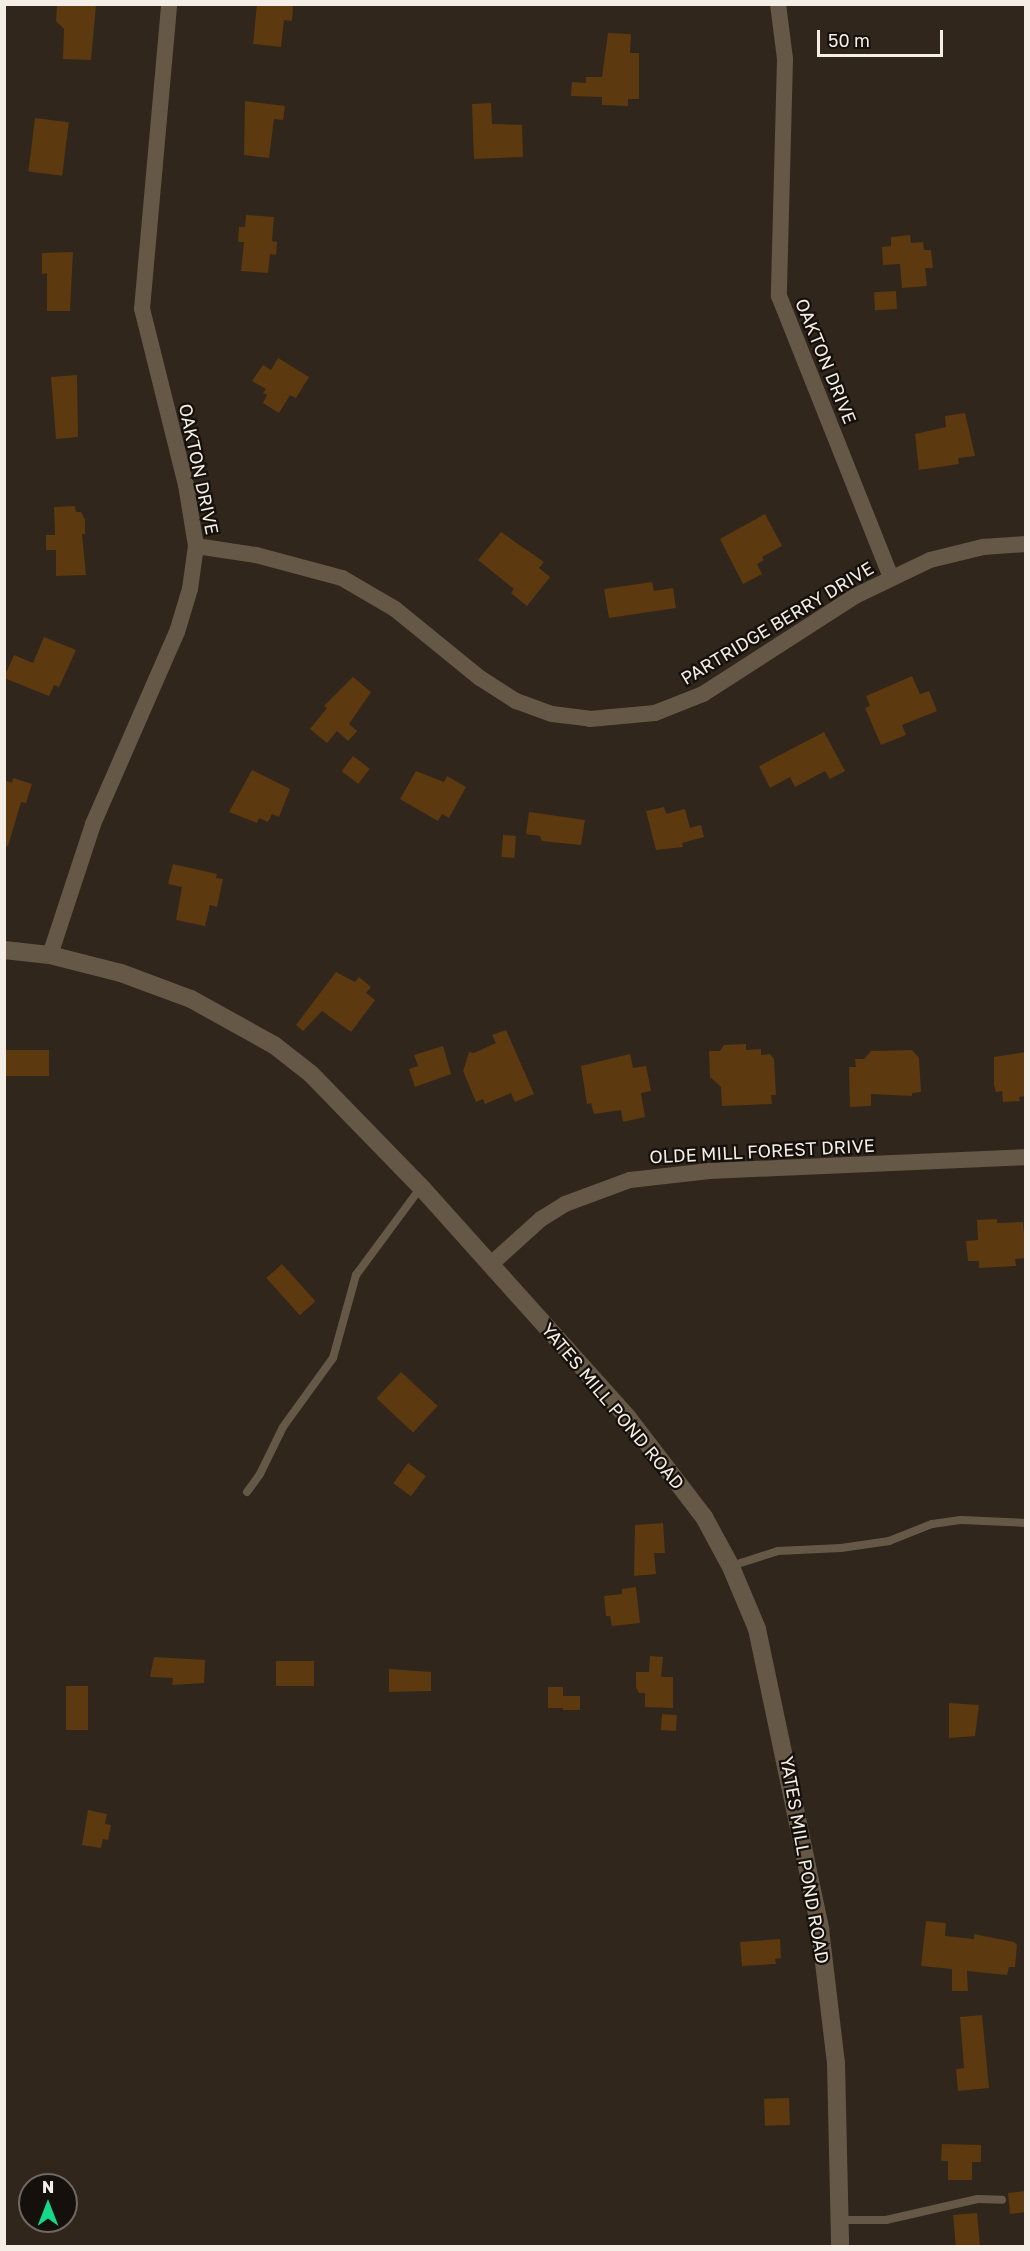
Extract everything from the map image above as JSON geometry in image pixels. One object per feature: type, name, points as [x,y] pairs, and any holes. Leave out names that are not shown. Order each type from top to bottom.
[{"type":"street","name":"OAKTON DRIVE","points":[[50,954],[93,824],[177,632],[190,589],[196,546],[182,471],[142,309],[169,4]]},
{"type":"street","name":"OAKTON DRIVE","points":[[778,4],[784,59],[779,296],[891,578]]},
{"type":"street","name":"PARTRIDGE BERRY DRIVE","points":[[196,546],[256,555],[342,578],[395,609],[480,678],[516,701],[552,714],[590,719],[655,713],[703,694],[855,596],[930,560],[962,552],[1026,544]]},
{"type":"street","name":"YATES MILL POND ROAD","points":[[4,950],[50,954],[121,973],[191,999],[274,1045],[349,1108],[421,1186],[652,1447],[704,1517],[731,1567],[757,1629],[820,1929],[836,2054],[840,2247]]},
{"type":"street","name":"OLDE MILL FOREST DRIVE","points":[[491,1264],[541,1219],[565,1204],[630,1180],[699,1172],[1026,1157]]},
{"type":"lane","points":[[247,1492],[260,1474],[283,1427],[333,1358],[356,1275],[421,1186]]},
{"type":"lane","points":[[731,1567],[778,1551],[841,1548],[889,1541],[932,1524],[962,1520],[1026,1523]]},
{"type":"lane","points":[[840,2220],[886,2220],[978,2199],[1002,2200]]},
{"type":"building","points":[[57,4],[96,5],[91,60],[63,59],[64,29],[56,21]]},
{"type":"building","points":[[257,4],[293,6],[292,21],[284,20],[281,47],[253,44]]},
{"type":"building","points":[[608,33],[631,34],[630,53],[639,53],[639,99],[628,99],[628,106],[602,105],[602,97],[571,96],[572,82],[586,83],[586,77],[602,77]]},
{"type":"building","points":[[245,101],[285,106],[283,120],[274,119],[269,158],[244,155]]},
{"type":"building","points":[[491,103],[492,124],[522,125],[523,157],[474,159],[472,104]]},
{"type":"building","points":[[35,118],[69,122],[62,176],[28,172]]},
{"type":"building","points":[[246,215],[274,217],[272,241],[277,242],[276,255],[270,254],[268,273],[241,271],[244,242],[238,242],[239,227],[245,227]]},
{"type":"building","points":[[910,235],[911,243],[923,242],[924,250],[931,250],[933,268],[925,268],[927,286],[902,288],[900,264],[883,265],[882,247],[891,246],[891,237]]},
{"type":"building","points":[[73,252],[70,311],[47,311],[47,273],[42,274],[42,253]]},
{"type":"building","points":[[896,291],[897,309],[875,310],[874,292]]},
{"type":"building","points":[[278,358],[309,377],[296,398],[290,395],[279,413],[263,403],[267,395],[263,393],[266,389],[252,381],[263,365],[271,370]]},
{"type":"building","points":[[77,375],[78,437],[56,439],[51,377]]},
{"type":"building","points":[[965,413],[975,456],[958,458],[959,464],[919,470],[915,434],[946,427],[945,416]]},
{"type":"building","points":[[75,506],[76,512],[81,512],[85,520],[85,534],[82,534],[86,575],[56,576],[56,550],[46,550],[46,535],[55,535],[54,507]]},
{"type":"building","points":[[765,514],[782,546],[762,557],[764,560],[757,564],[762,574],[743,584],[720,539]]},
{"type":"building","points":[[501,532],[544,562],[539,568],[550,577],[527,606],[511,593],[514,589],[478,560]]},
{"type":"building","points":[[652,582],[654,591],[673,588],[676,608],[609,618],[604,589]]},
{"type":"building","points":[[44,637],[76,650],[59,687],[54,685],[49,696],[4,678],[14,655],[33,663]]},
{"type":"building","points":[[912,676],[920,694],[929,691],[937,711],[902,725],[906,735],[881,745],[865,708],[870,706],[866,696]]},
{"type":"building","points":[[353,677],[371,692],[349,724],[357,731],[348,741],[337,731],[327,743],[310,729],[327,708],[324,706]]},
{"type":"building","points":[[824,732],[845,771],[830,779],[825,771],[795,787],[790,777],[770,788],[759,766]]},
{"type":"building","points":[[353,756],[370,769],[358,784],[342,771]]},
{"type":"building","points":[[252,770],[290,789],[279,817],[272,814],[268,822],[259,818],[257,823],[229,812]]},
{"type":"building","points":[[416,771],[444,782],[447,776],[466,787],[449,818],[442,814],[438,821],[400,799]]},
{"type":"building","points":[[13,778],[32,784],[26,803],[21,802],[8,846],[4,845],[4,780],[12,783]]},
{"type":"building","points":[[664,807],[666,814],[685,809],[690,828],[701,825],[704,837],[682,843],[683,847],[656,850],[646,811]]},
{"type":"building","points":[[529,812],[585,820],[581,845],[542,841],[540,836],[526,834]]},
{"type":"building","points":[[503,835],[516,836],[514,858],[501,857]]},
{"type":"building","points":[[173,864],[217,874],[216,878],[223,879],[217,907],[210,905],[205,926],[176,920],[182,887],[168,884]]},
{"type":"building","points":[[336,972],[355,982],[359,977],[371,987],[366,993],[375,1000],[351,1032],[322,1011],[303,1031],[296,1025]]},
{"type":"building","points":[[506,1030],[534,1094],[515,1102],[511,1093],[485,1104],[483,1099],[476,1102],[463,1071],[469,1052],[474,1053],[496,1043],[492,1035]]},
{"type":"building","points":[[746,1044],[746,1050],[761,1049],[761,1055],[770,1054],[774,1059],[776,1095],[771,1095],[772,1104],[722,1106],[721,1087],[710,1077],[709,1051],[720,1051],[724,1045]]},
{"type":"building","points":[[443,1046],[451,1074],[415,1087],[409,1069],[418,1066],[414,1055]]},
{"type":"building","points":[[5,1050],[49,1050],[49,1076],[5,1076]]},
{"type":"building","points":[[912,1050],[919,1058],[921,1092],[912,1093],[912,1096],[871,1094],[871,1106],[850,1107],[849,1067],[856,1067],[855,1059],[864,1059],[871,1051]]},
{"type":"building","points":[[1026,1052],[1026,1096],[1019,1097],[1020,1101],[1003,1102],[1002,1091],[996,1092],[994,1085],[994,1057]]},
{"type":"building","points":[[630,1054],[633,1068],[646,1066],[651,1091],[641,1093],[645,1117],[623,1122],[621,1110],[594,1114],[591,1103],[587,1104],[581,1066]]},
{"type":"building","points":[[997,1219],[997,1223],[1023,1222],[1026,1258],[1015,1259],[1016,1266],[979,1268],[979,1261],[968,1261],[966,1241],[978,1240],[977,1220]]},
{"type":"building","points":[[282,1264],[315,1301],[300,1315],[266,1278]]},
{"type":"building","points":[[401,1372],[438,1406],[413,1432],[376,1398]]},
{"type":"building","points":[[408,1463],[426,1476],[411,1496],[393,1483]]},
{"type":"building","points":[[663,1523],[665,1553],[654,1553],[656,1574],[634,1576],[635,1525]]},
{"type":"building","points":[[636,1587],[640,1623],[612,1626],[610,1616],[606,1616],[604,1596],[622,1594],[622,1589]]},
{"type":"building","points":[[650,1656],[663,1657],[661,1677],[673,1677],[673,1708],[645,1707],[645,1693],[639,1693],[636,1687],[636,1672],[649,1672]]},
{"type":"building","points":[[154,1657],[205,1660],[204,1683],[172,1685],[173,1678],[150,1677]]},
{"type":"building","points":[[276,1661],[314,1661],[314,1686],[276,1686]]},
{"type":"building","points":[[389,1669],[431,1672],[431,1691],[389,1692]]},
{"type":"building","points":[[66,1686],[88,1686],[88,1730],[66,1730]]},
{"type":"building","points":[[548,1687],[563,1687],[563,1708],[548,1708]]},
{"type":"building","points":[[563,1696],[580,1696],[580,1710],[563,1710]]},
{"type":"building","points":[[949,1703],[979,1705],[975,1736],[949,1738]]},
{"type":"building","points":[[662,1714],[677,1715],[676,1731],[661,1730]]},
{"type":"building","points":[[88,1810],[107,1814],[105,1824],[111,1825],[108,1840],[103,1839],[101,1848],[82,1845]]},
{"type":"building","points":[[926,1921],[946,1923],[945,1936],[974,1939],[974,1934],[1014,1942],[1017,1945],[1015,1967],[1009,1967],[1007,1975],[967,1971],[968,1991],[952,1991],[952,1969],[921,1966]]},
{"type":"building","points":[[780,1939],[781,1958],[775,1959],[776,1964],[742,1966],[740,1942]]},
{"type":"building","points":[[982,2015],[989,2088],[958,2091],[956,2069],[964,2068],[960,2017]]},
{"type":"building","points":[[789,2098],[790,2125],[765,2126],[764,2099]]},
{"type":"building","points":[[942,2144],[981,2145],[981,2162],[972,2162],[972,2180],[948,2180],[948,2161],[941,2161]]},
{"type":"building","points":[[1026,2191],[1026,2212],[1010,2214],[1008,2193]]},
{"type":"building","points":[[977,2213],[980,2246],[956,2246],[953,2215]]}]
